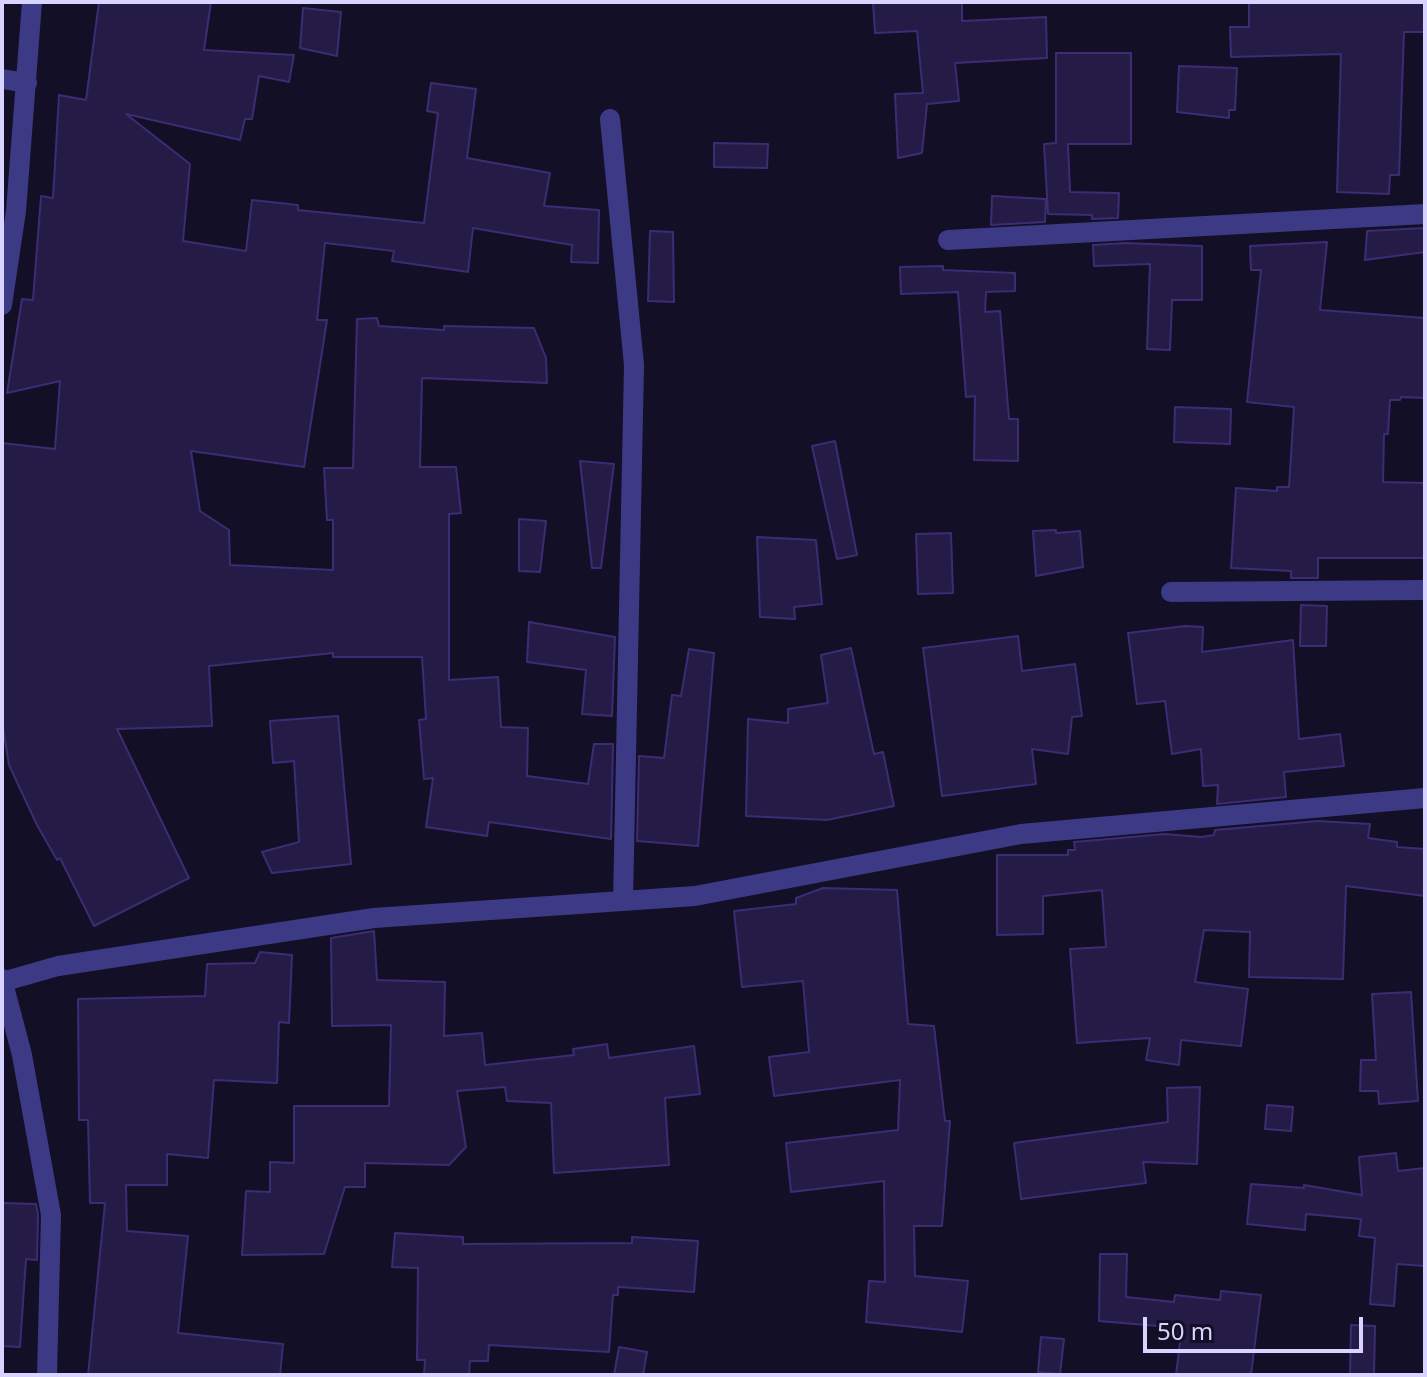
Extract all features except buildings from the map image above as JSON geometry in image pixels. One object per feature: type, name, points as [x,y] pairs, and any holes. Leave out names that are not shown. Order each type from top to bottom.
[{"type":"street","points":[[2,305],[16,211],[32,2]]},
{"type":"street","points":[[2,79],[27,83]]},
{"type":"street","points":[[610,119],[634,365],[623,901]]},
{"type":"street","points":[[948,240],[1425,214]]},
{"type":"street","points":[[1171,592],[1425,590]]},
{"type":"street","points":[[47,1375],[51,1215],[22,1055],[2,981],[58,966],[374,918],[695,896],[768,879],[1021,834],[1425,798]]}]
